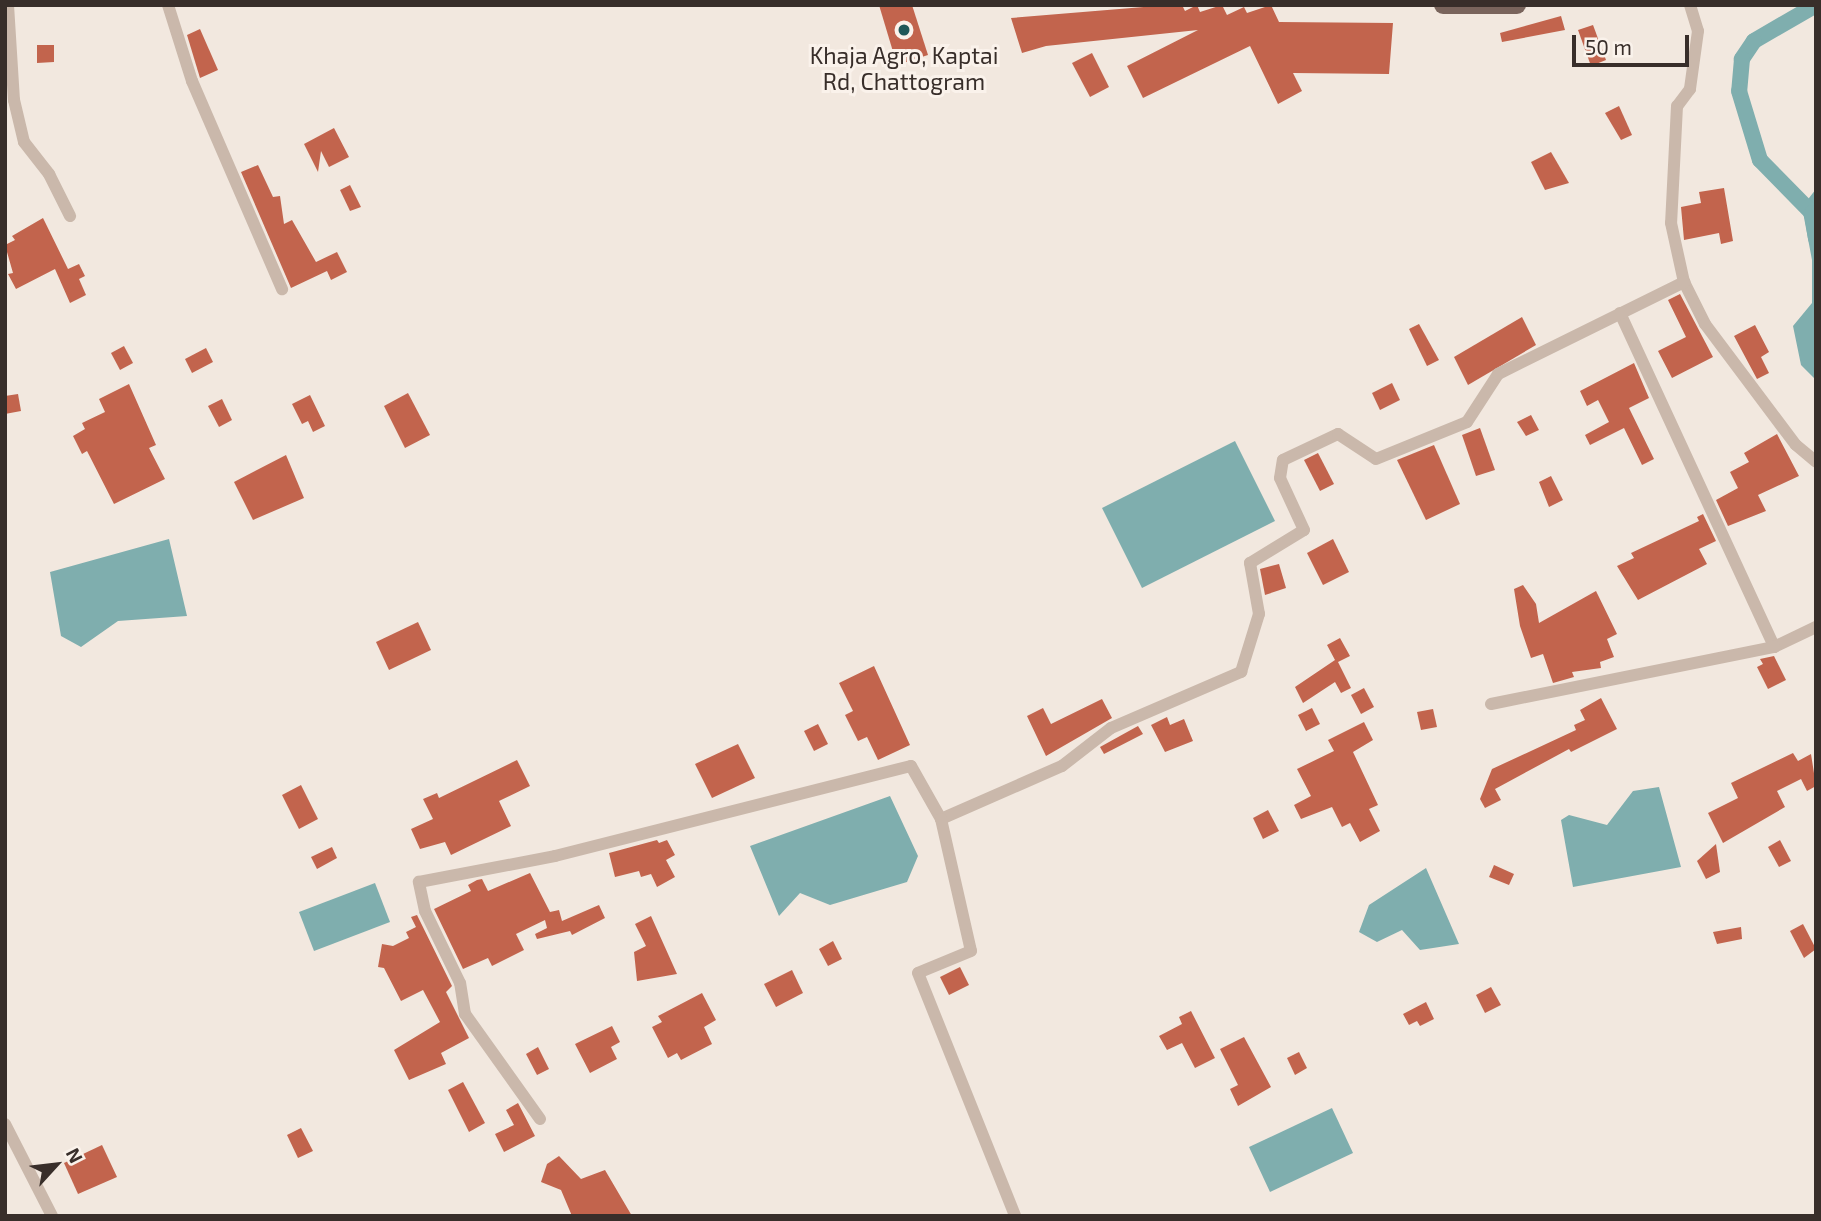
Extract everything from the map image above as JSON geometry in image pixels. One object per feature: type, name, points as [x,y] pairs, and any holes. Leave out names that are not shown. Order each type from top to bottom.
[{"type":"main road","points":[[1443,5],[1517,5]]},
{"type":"street","points":[[8,5],[14,100],[24,142],[49,174],[70,216]]},
{"type":"street","points":[[167,5],[192,80],[282,289]]},
{"type":"street","points":[[1690,5],[1698,31],[1690,89],[1677,106],[1671,223],[1684,282],[1705,324],[1796,445],[1816,462]]},
{"type":"street","points":[[942,819],[1062,766],[1111,728],[1241,672],[1259,614],[1250,563],[1304,530],[1280,478],[1283,460],[1338,434],[1376,459],[1467,422],[1498,374],[1684,282]]},
{"type":"street","points":[[1620,313],[1774,648]]},
{"type":"street","points":[[1491,704],[1774,648],[1816,627]]},
{"type":"street","points":[[540,1119],[465,1014],[460,982],[425,911],[419,882],[555,856],[911,766],[942,819],[971,951],[918,973],[1016,1216]]},
{"type":"street","points":[[5,1124],[52,1216]]},
{"type":"water","points":[[1816,189],[1816,380],[1801,365],[1793,326],[1812,303],[1812,260],[1802,207]]},
{"type":"water","points":[[1235,441],[1275,521],[1142,588],[1102,508]]},
{"type":"water","points":[[169,539],[187,616],[118,621],[81,647],[61,636],[50,572]]},
{"type":"water","points":[[1659,787],[1681,867],[1573,887],[1561,820],[1569,815],[1607,825],[1633,791]]},
{"type":"water","points":[[890,796],[918,856],[907,882],[830,905],[800,893],[779,916],[750,846]]},
{"type":"water","points":[[1426,868],[1459,944],[1420,950],[1402,930],[1377,942],[1359,932],[1369,905]]},
{"type":"water","points":[[375,883],[390,922],[314,951],[299,912]]},
{"type":"water","points":[[1332,1108],[1353,1153],[1270,1192],[1249,1147]]},
{"type":"building","name":"Khaja Agro, Kaptai Rd, Chattogram","points":[[879,5],[912,5],[928,55],[897,65]]},
{"type":"building","points":[[1182,5],[1185,11],[1197,5],[1200,12],[1222,5],[1227,15],[1244,7],[1247,13],[1271,5],[1279,22],[1393,23],[1389,74],[1293,73],[1302,91],[1278,104],[1250,46],[1143,98],[1127,66],[1198,30],[1046,46],[1022,53],[1011,18]]},
{"type":"building","points":[[1561,16],[1565,30],[1502,42],[1500,33]]},
{"type":"building","points":[[1593,25],[1606,60],[1591,66],[1578,30]]},
{"type":"building","points":[[200,29],[218,70],[200,78],[187,35]]},
{"type":"building","points":[[37,45],[54,45],[54,62],[37,63]]},
{"type":"building","points":[[1092,53],[1109,87],[1090,97],[1072,63]]},
{"type":"building","points":[[1619,106],[1632,135],[1621,140],[1605,113]]},
{"type":"building","points":[[334,128],[349,157],[329,167],[321,151],[318,172],[304,144]]},
{"type":"building","points":[[1551,152],[1569,183],[1545,190],[1531,162]]},
{"type":"building","points":[[258,165],[273,197],[280,196],[284,224],[292,220],[316,262],[337,252],[347,272],[331,280],[327,271],[291,288],[241,172]]},
{"type":"building","points":[[350,185],[361,207],[350,211],[340,190]]},
{"type":"building","points":[[1724,188],[1733,241],[1721,244],[1719,233],[1684,240],[1681,207],[1701,203],[1699,192]]},
{"type":"building","points":[[43,218],[68,269],[79,264],[85,276],[79,279],[86,295],[70,303],[55,269],[16,289],[8,274],[13,273],[5,245],[15,240],[12,236]]},
{"type":"building","points":[[1680,294],[1713,357],[1672,378],[1658,351],[1686,337],[1668,300]]},
{"type":"building","points":[[1522,317],[1536,345],[1468,385],[1454,357]]},
{"type":"building","points":[[1419,324],[1439,360],[1427,366],[1409,329]]},
{"type":"building","points":[[1755,325],[1769,352],[1761,357],[1769,373],[1757,379],[1734,336]]},
{"type":"building","points":[[124,346],[133,363],[120,370],[111,353]]},
{"type":"building","points":[[206,348],[213,362],[192,373],[185,359]]},
{"type":"building","points":[[1634,363],[1649,398],[1629,408],[1654,459],[1642,465],[1624,428],[1590,445],[1585,435],[1609,422],[1598,400],[1587,406],[1580,391]]},
{"type":"building","points":[[1392,383],[1400,400],[1380,410],[1372,393]]},
{"type":"building","points":[[129,384],[156,445],[149,448],[165,479],[114,504],[87,451],[82,454],[73,436],[85,429],[82,423],[105,412],[99,399]]},
{"type":"building","points":[[408,393],[430,435],[405,448],[384,406]]},
{"type":"building","points":[[18,394],[21,411],[5,414],[5,396]]},
{"type":"building","points":[[310,395],[325,426],[313,432],[308,421],[302,424],[292,404]]},
{"type":"building","points":[[222,399],[232,420],[219,427],[208,406]]},
{"type":"building","points":[[1531,415],[1539,430],[1526,436],[1517,422]]},
{"type":"building","points":[[1480,428],[1495,470],[1476,476],[1462,435]]},
{"type":"building","points":[[1777,434],[1799,476],[1758,495],[1766,511],[1728,526],[1716,500],[1738,488],[1730,472],[1749,462],[1744,453]]},
{"type":"building","points":[[1434,445],[1460,504],[1426,520],[1397,460]]},
{"type":"building","points":[[1318,453],[1334,484],[1320,491],[1304,460]]},
{"type":"building","points":[[286,455],[304,498],[253,520],[234,482]]},
{"type":"building","points":[[1551,476],[1563,500],[1549,507],[1539,482]]},
{"type":"building","points":[[1703,514],[1716,541],[1699,549],[1707,564],[1638,600],[1617,566],[1634,558],[1631,553],[1699,521],[1697,517]]},
{"type":"building","points":[[1333,539],[1349,572],[1323,585],[1307,553]]},
{"type":"building","points":[[1279,564],[1286,588],[1265,595],[1260,569]]},
{"type":"building","points":[[1523,585],[1536,604],[1539,623],[1596,591],[1617,634],[1607,639],[1614,657],[1600,662],[1601,668],[1572,672],[1574,677],[1553,683],[1543,654],[1531,658],[1520,626],[1514,589]]},
{"type":"building","points":[[418,622],[431,650],[389,670],[376,642]]},
{"type":"building","points":[[1340,638],[1350,656],[1338,662],[1351,688],[1341,693],[1335,682],[1303,703],[1295,687],[1335,660],[1327,645]]},
{"type":"building","points":[[1774,656],[1786,680],[1768,689],[1757,667],[1763,664],[1760,659]]},
{"type":"building","points":[[874,666],[910,745],[878,760],[867,737],[858,741],[845,715],[853,711],[839,683]]},
{"type":"building","points":[[1364,688],[1374,707],[1361,714],[1351,695]]},
{"type":"building","points":[[1601,698],[1617,729],[1571,752],[1569,749],[1495,789],[1501,800],[1485,808],[1480,799],[1492,769],[1576,730],[1574,725],[1585,720],[1580,710]]},
{"type":"building","points":[[1102,699],[1112,718],[1046,756],[1027,716],[1043,708],[1051,724]]},
{"type":"building","points":[[1312,708],[1320,724],[1306,731],[1298,715]]},
{"type":"building","points":[[1433,709],[1437,727],[1421,730],[1417,712]]},
{"type":"building","points":[[1167,717],[1170,725],[1184,719],[1193,741],[1165,752],[1151,725]]},
{"type":"building","points":[[1364,722],[1373,740],[1353,752],[1378,805],[1369,809],[1380,831],[1360,842],[1350,823],[1342,827],[1332,807],[1301,819],[1294,805],[1311,796],[1297,769],[1334,751],[1328,740]]},
{"type":"building","points":[[818,724],[828,744],[814,751],[804,731]]},
{"type":"building","points":[[1138,726],[1143,734],[1104,754],[1100,747]]},
{"type":"building","points":[[738,744],[755,778],[712,798],[695,764]]},
{"type":"building","points":[[1793,753],[1798,761],[1811,754],[1816,786],[1807,791],[1801,779],[1777,791],[1785,807],[1723,843],[1708,813],[1738,798],[1731,783]]},
{"type":"building","points":[[517,760],[530,786],[499,801],[511,826],[451,855],[445,842],[420,849],[411,829],[433,819],[423,799],[437,793],[439,798]]},
{"type":"building","points":[[301,785],[318,819],[299,829],[282,795]]},
{"type":"building","points":[[1268,810],[1279,831],[1263,839],[1253,818]]},
{"type":"building","points":[[657,840],[659,843],[667,840],[675,855],[666,860],[675,877],[657,887],[651,874],[641,877],[639,871],[615,877],[609,853]]},
{"type":"building","points":[[1780,840],[1791,861],[1779,867],[1768,847]]},
{"type":"building","points":[[1716,844],[1720,872],[1706,879],[1697,861]]},
{"type":"building","points":[[332,847],[337,858],[317,869],[311,857]]},
{"type":"building","points":[[1494,865],[1514,874],[1509,885],[1489,877]]},
{"type":"building","points":[[530,873],[550,912],[559,910],[562,921],[599,905],[605,918],[572,935],[570,931],[537,939],[535,934],[547,928],[545,920],[516,934],[524,950],[492,966],[488,958],[463,969],[434,909],[471,891],[468,885],[477,880],[482,879],[488,891]]},
{"type":"building","points":[[417,915],[452,986],[446,992],[469,1038],[441,1053],[446,1064],[409,1080],[394,1050],[440,1022],[423,990],[401,1001],[384,968],[378,967],[382,944],[393,946],[409,938],[406,932],[416,927],[411,917]]},
{"type":"building","points":[[651,916],[677,974],[637,981],[634,952],[646,946],[635,924]]},
{"type":"building","points":[[1803,924],[1816,949],[1804,958],[1790,931]]},
{"type":"building","points":[[1741,927],[1742,939],[1717,944],[1713,932]]},
{"type":"building","points":[[833,941],[842,959],[828,966],[819,949]]},
{"type":"building","points":[[960,967],[969,985],[949,995],[940,977]]},
{"type":"building","points":[[792,970],[803,993],[776,1007],[764,984]]},
{"type":"building","points":[[1491,987],[1501,1005],[1485,1013],[1476,995]]},
{"type":"building","points":[[702,993],[716,1020],[704,1027],[712,1044],[681,1060],[677,1053],[668,1058],[652,1027],[662,1022],[658,1016]]},
{"type":"building","points":[[1426,1002],[1434,1019],[1420,1026],[1417,1021],[1409,1025],[1403,1014]]},
{"type":"building","points":[[1191,1011],[1215,1058],[1195,1068],[1182,1043],[1167,1050],[1159,1036],[1182,1024],[1179,1017]]},
{"type":"building","points":[[612,1026],[620,1042],[611,1047],[617,1059],[590,1073],[575,1044]]},
{"type":"building","points":[[1244,1037],[1271,1087],[1238,1106],[1230,1089],[1238,1085],[1220,1049]]},
{"type":"building","points":[[538,1047],[549,1069],[537,1075],[526,1054]]},
{"type":"building","points":[[1299,1052],[1307,1068],[1295,1075],[1287,1058]]},
{"type":"building","points":[[463,1082],[485,1123],[469,1132],[448,1090]]},
{"type":"building","points":[[518,1103],[535,1136],[504,1152],[495,1134],[514,1125],[506,1110]]},
{"type":"building","points":[[301,1128],[313,1151],[298,1158],[287,1135]]},
{"type":"building","points":[[102,1145],[117,1177],[78,1194],[64,1163]]},
{"type":"building","points":[[559,1156],[581,1179],[605,1170],[632,1216],[572,1216],[561,1190],[541,1182],[547,1164]]},
{"type":"waterway","points":[[1816,5],[1754,41],[1742,59],[1739,91],[1760,160],[1812,213],[1816,239]]},
{"type":"place","name":"Khaja Agro, Kaptai Rd, Chattogram","points":[[904,30]]}]
